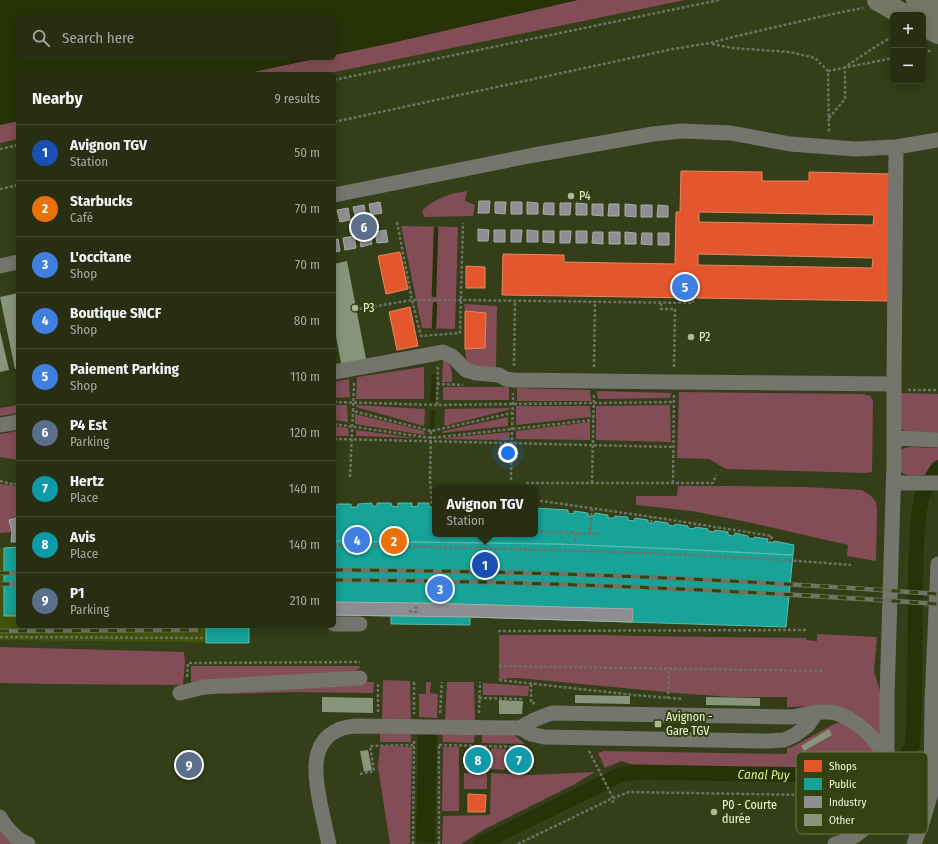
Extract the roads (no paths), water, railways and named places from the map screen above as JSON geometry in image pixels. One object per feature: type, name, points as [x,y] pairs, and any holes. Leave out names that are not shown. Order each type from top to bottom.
[{"type":"highway","points":[[917,0],[938,12]]},
{"type":"highway","points":[[873,4],[896,12]]},
{"type":"highway","points":[[926,27],[938,33]]},
{"type":"street","points":[[336,195],[534,154],[646,135],[681,131],[731,133],[790,144],[856,149],[896,147],[938,140]]},
{"type":"street","points":[[886,752],[894,483],[896,147]]},
{"type":"street","points":[[0,266],[16,262]]},
{"type":"street","points":[[336,372],[444,352],[452,356],[466,370],[476,373],[499,375],[506,379],[514,380],[895,387]]},
{"type":"street","points":[[0,425],[16,422]]},
{"type":"street","points":[[894,438],[938,440]]},
{"type":"street","points":[[894,483],[938,483]]},
{"type":"street","points":[[928,803],[931,793],[935,703],[938,564]]},
{"type":"street","points":[[336,624],[360,624]]},
{"type":"street","points":[[180,693],[204,687],[360,678]]},
{"type":"street","points":[[520,728],[530,721],[552,713],[792,717],[817,712],[830,712],[844,716],[861,727],[878,744],[882,752]]},
{"type":"street","points":[[329,844],[316,782],[316,769],[320,747],[326,737],[338,730],[356,726],[520,728],[531,734],[544,736],[768,741],[784,740],[795,734],[808,725],[817,712]]},
{"type":"street","points":[[0,817],[11,832],[28,844]]},
{"type":"street","points":[[835,844],[858,834]]},
{"type":"street","points":[[914,844],[918,834]]},
{"type":"waterway","points":[[434,295],[436,229]]},
{"type":"waterway","points":[[434,327],[435,304]]},
{"type":"waterway","points":[[433,400],[434,376]]},
{"type":"waterway","points":[[432,427],[433,412]]},
{"type":"waterway","name":"Canal Puy","points":[[908,752],[912,746],[914,724],[916,552],[919,511],[922,496],[938,468]]},
{"type":"waterway","name":"Canal Puy","points":[[480,844],[620,775],[637,772],[796,775]]},
{"type":"railway","points":[[336,570],[561,574],[712,580],[938,594]]},
{"type":"railway","points":[[0,573],[16,573]]},
{"type":"railway","points":[[336,580],[485,582],[636,587],[787,594],[938,604]]},
{"type":"railway","points":[[0,584],[16,584]]},
{"type":"railway","points":[[0,631],[196,630]]},
{"type":"place","name":"P4","points":[[571,196]]},
{"type":"place","name":"P4 Est","points":[[364,227]]},
{"type":"place","name":"Paiement Parking","points":[[685,287]]},
{"type":"place","name":"P3","points":[[355,308]]},
{"type":"place","name":"P2","points":[[691,337]]},
{"type":"place","name":"Boutique SNCF","points":[[357,540]]},
{"type":"place","name":"Starbucks","points":[[394,541]]},
{"type":"place","name":"Avignon TGV","points":[[485,565]]},
{"type":"place","name":"L'occitane","points":[[440,589]]},
{"type":"place","name":"Avignon - Gare TGV","points":[[658,724]]},
{"type":"place","name":"Avis","points":[[478,760]]},
{"type":"place","name":"Hertz","points":[[519,760]]},
{"type":"place","name":"P1","points":[[189,765]]},
{"type":"place","name":"P0 - Courte durée","points":[[714,812]]}]
